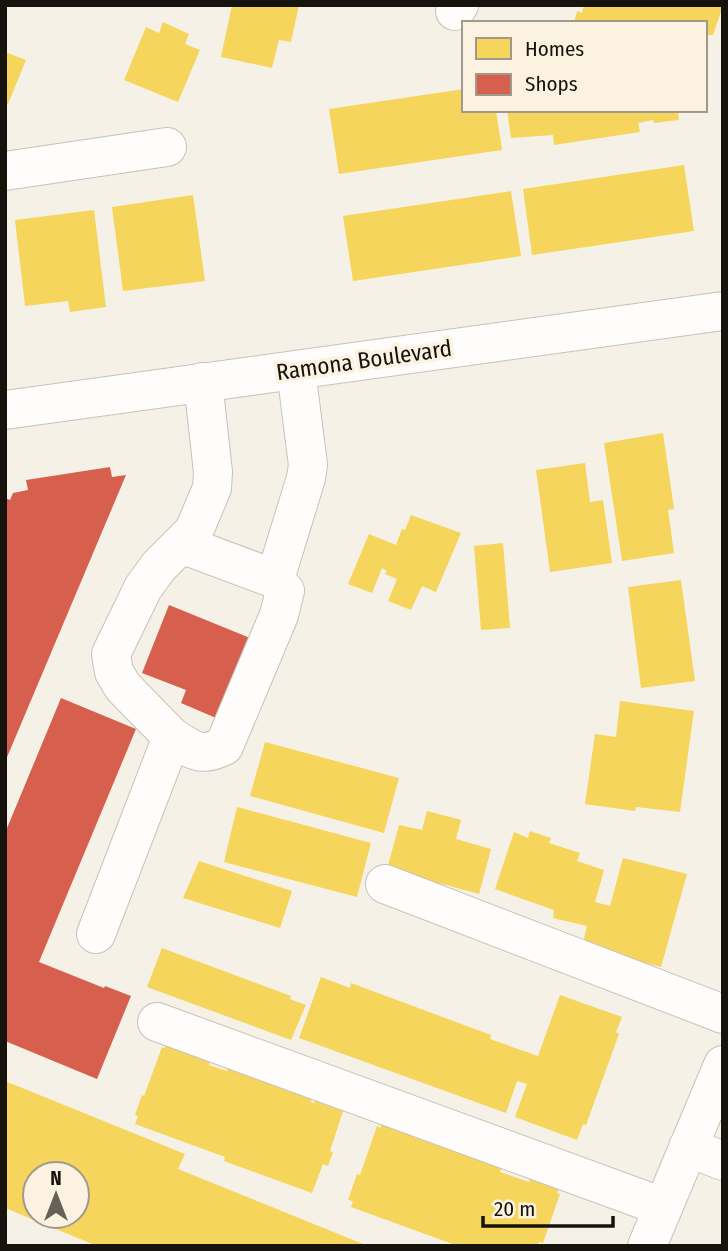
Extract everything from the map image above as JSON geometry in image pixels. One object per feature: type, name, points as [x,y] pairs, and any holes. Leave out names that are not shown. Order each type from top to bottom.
[{"type":"main road","points":[[5,171],[167,147]]},
{"type":"main road","name":"Ramona Boulevard","points":[[5,410],[723,311]]},
{"type":"main road","points":[[275,579],[308,464],[296,370]]},
{"type":"main road","points":[[181,544],[275,579],[285,592],[279,615],[224,746],[213,752],[196,752],[173,737],[123,687],[114,672],[111,654],[143,588],[159,566],[181,544],[194,531],[212,488],[213,472],[202,382]]},
{"type":"main road","points":[[96,934],[173,737]]},
{"type":"main road","points":[[385,884],[723,1014]]},
{"type":"main road","points":[[157,1022],[663,1207]]},
{"type":"main road","points":[[647,1246],[723,1065]]},
{"type":"main road","points":[[688,1147],[723,1161]]},
{"type":"building: Homes","points":[[232,5],[299,5],[291,42],[279,40],[272,68],[221,57]]},
{"type":"building: Homes","points":[[584,5],[723,5],[713,35],[707,35],[707,21],[574,21],[577,11],[582,13]]},
{"type":"building: Homes","points":[[163,22],[189,34],[185,44],[200,50],[178,102],[124,80],[146,27],[159,33]]},
{"type":"building: Homes","points":[[5,52],[26,60],[8,104],[5,103]]},
{"type":"building: Homes","points":[[462,89],[462,112],[496,112],[502,150],[339,174],[329,109]]},
{"type":"building: Homes","points":[[507,112],[678,112],[679,120],[638,123],[640,132],[554,145],[553,135],[511,138]]},
{"type":"building: Homes","points":[[684,165],[694,231],[532,255],[523,189]]},
{"type":"building: Homes","points":[[511,191],[521,256],[353,281],[343,216]]},
{"type":"building: Homes","points":[[193,195],[205,281],[123,291],[112,207]]},
{"type":"building: Homes","points":[[94,210],[106,307],[70,312],[68,301],[25,306],[15,220]]},
{"type":"building: Homes","points":[[663,433],[674,509],[668,510],[674,553],[622,561],[604,443]]},
{"type":"building: Homes","points":[[585,463],[590,502],[603,500],[612,563],[550,572],[536,470]]},
{"type":"building: Homes","points":[[411,515],[461,533],[436,592],[422,586],[411,610],[388,601],[397,579],[385,574],[387,571],[382,568],[372,593],[348,584],[369,534],[396,545]]},
{"type":"building: Homes","points":[[503,543],[510,628],[481,630],[474,546]]},
{"type":"building: Homes","points":[[681,580],[695,681],[641,688],[628,587]]},
{"type":"building: Homes","points":[[620,701],[694,711],[680,812],[636,807],[635,811],[585,804],[595,734],[616,737]]},
{"type":"building: Homes","points":[[265,742],[399,778],[384,833],[250,796]]},
{"type":"building: Homes","points":[[237,807],[371,843],[357,897],[224,862]]},
{"type":"building: Homes","points":[[427,811],[461,820],[456,839],[491,849],[479,894],[387,869],[399,825],[422,830]]},
{"type":"building: Homes","points":[[530,831],[551,838],[549,843],[580,853],[577,861],[604,870],[595,902],[610,906],[623,858],[687,874],[661,967],[598,951],[583,943],[587,926],[553,918],[554,910],[495,889],[514,832],[528,838]]},
{"type":"building: Homes","points":[[199,861],[292,891],[280,928],[183,898]]},
{"type":"building: Homes","points":[[162,948],[291,996],[290,999],[306,1005],[291,1040],[147,987]]},
{"type":"building: Homes","points":[[321,977],[350,988],[351,983],[491,1035],[490,1039],[538,1056],[560,995],[622,1017],[616,1032],[619,1034],[586,1125],[583,1124],[577,1140],[515,1117],[527,1084],[517,1081],[506,1113],[299,1038]]},
{"type":"building: Homes","points":[[166,1044],[210,1060],[209,1065],[227,1071],[228,1067],[312,1098],[311,1102],[314,1103],[315,1097],[344,1108],[328,1166],[323,1164],[312,1193],[224,1161],[225,1157],[135,1124],[138,1116],[135,1115],[142,1095],[144,1096],[162,1047],[165,1048]]},
{"type":"building: Homes","points":[[5,1081],[185,1154],[178,1169],[368,1246],[97,1246],[58,1230],[91,1230],[91,1160],[21,1160],[21,1215],[5,1208]]},
{"type":"building: Homes","points":[[383,1123],[413,1133],[411,1136],[502,1168],[500,1172],[529,1182],[530,1177],[559,1188],[557,1193],[560,1194],[543,1243],[539,1242],[538,1246],[458,1246],[351,1207],[353,1201],[348,1200],[357,1174],[360,1175],[377,1126],[380,1128]]},
{"type":"building: Shops","points":[[110,467],[112,477],[126,475],[5,762],[5,498],[10,500],[13,493],[28,490],[26,480]]},
{"type":"building: Shops","points":[[169,605],[255,640],[223,721],[181,703],[186,690],[142,673]]},
{"type":"building: Shops","points":[[61,698],[136,729],[39,962],[131,996],[97,1079],[5,1041],[5,833]]}]
